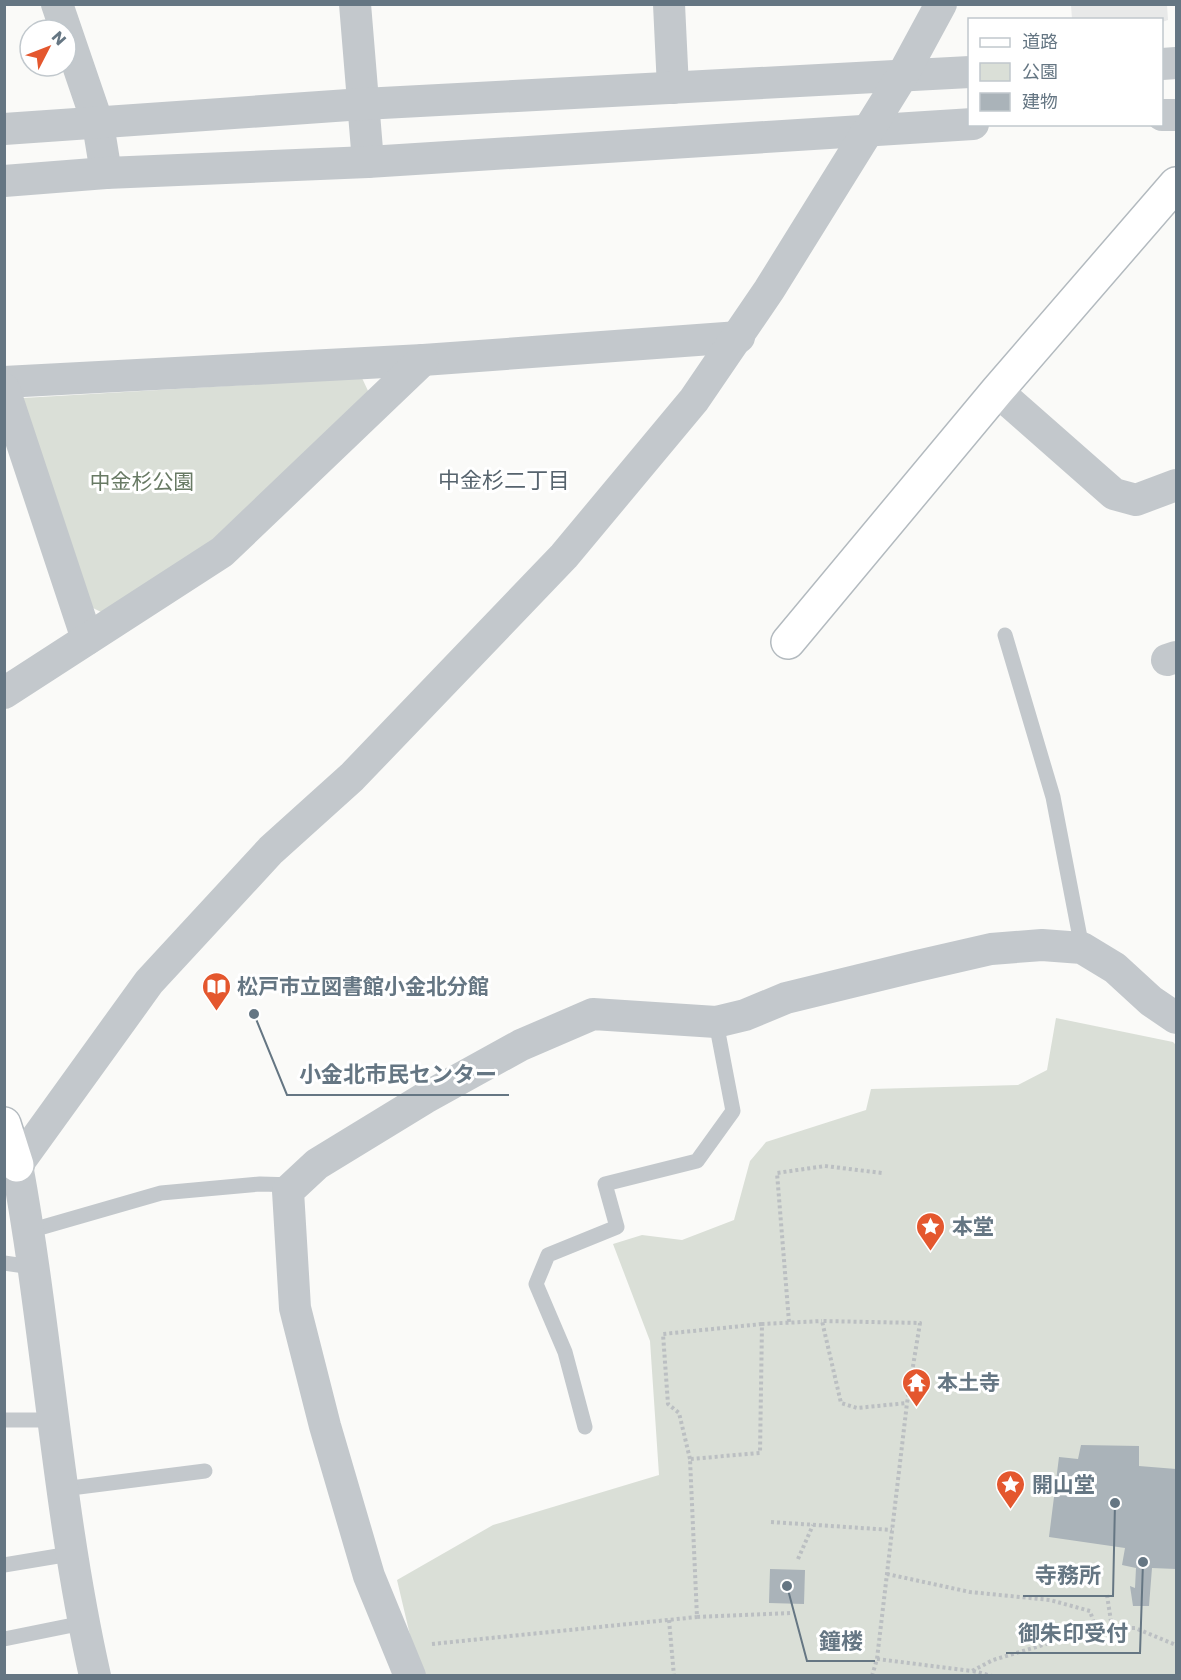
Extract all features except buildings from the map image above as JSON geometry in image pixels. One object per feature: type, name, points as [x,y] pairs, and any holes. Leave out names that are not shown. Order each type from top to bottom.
[{"type":"street","points":[[57,4],[98,124],[106,173]]},
{"type":"street","points":[[355,4],[368,162]]},
{"type":"street","points":[[669,4],[673,88]]},
{"type":"street","points":[[16,1165],[149,982],[271,850],[352,777],[564,556],[694,400],[739,337],[902,76],[941,4]]},
{"type":"street","points":[[4,129],[363,104],[968,72]]},
{"type":"street","points":[[4,181],[106,173],[368,162],[968,124]]},
{"type":"street","points":[[788,642],[997,391],[1176,184]]},
{"type":"street","points":[[4,382],[423,360],[739,337]]},
{"type":"street","points":[[4,693],[222,552],[423,360]]},
{"type":"street","points":[[4,389],[87,639]]},
{"type":"street","points":[[997,391],[1114,494],[1136,500],[1176,485]]},
{"type":"street","points":[[410,1676],[369,1576],[325,1426],[295,1308],[288,1191],[317,1164],[424,1098],[522,1045],[593,1014],[717,1022],[745,1015],[786,998],[992,949],[1042,945],[1082,948],[1115,968],[1151,1001],[1176,1018]]},
{"type":"street","points":[[4,1124],[16,1165],[29,1231],[18,1265],[53,1420],[70,1554],[95,1676]]},
{"type":"lane","points":[[1005,635],[1053,797],[1082,948]]},
{"type":"lane","points":[[585,1427],[564,1352],[536,1284],[548,1255],[616,1227],[605,1184],[697,1161],[733,1111],[717,1022]]},
{"type":"lane","points":[[29,1231],[161,1192],[260,1184],[294,1185]]},
{"type":"lane","points":[[4,1420],[53,1420]]},
{"type":"lane","points":[[63,1489],[205,1471]]},
{"type":"lane","points":[[4,1565],[70,1554]]},
{"type":"lane","points":[[4,1639],[83,1623]]},
{"type":"path","points":[[789,1322],[777,1173],[825,1166],[882,1173]]},
{"type":"path","points":[[822,1321],[841,1403],[857,1408],[907,1403]]},
{"type":"path","points":[[697,1617],[690,1459],[679,1413],[668,1404],[663,1334],[789,1322],[921,1323],[907,1403],[877,1659],[872,1676]]},
{"type":"path","points":[[690,1459],[760,1454],[762,1324]]},
{"type":"path","points":[[771,1522],[892,1530]]},
{"type":"path","points":[[798,1559],[813,1525]]},
{"type":"path","points":[[887,1574],[970,1592],[1050,1600],[1089,1611],[1096,1629]]},
{"type":"path","points":[[1107,1595],[1112,1628]]},
{"type":"path","points":[[427,1644],[697,1617],[790,1613]]},
{"type":"path","points":[[669,1620],[674,1676]]},
{"type":"path","points":[[972,1671],[993,1660],[1096,1629],[1135,1628],[1176,1645]]},
{"type":"path","points":[[877,1659],[972,1671],[992,1676]]},
{"type":"shaded area","points":[[1071,5],[1167,5],[1168,20],[1163,22],[1163,18],[1072,18]]},
{"type":"green space","name":"中金杉公園","points":[[362,378],[369,393],[219,536],[105,614],[89,606],[23,398]]},
{"type":"green space","name":"本土寺","points":[[1056,1018],[1173,1042],[1176,1045],[1176,1675],[424,1675],[414,1652],[397,1580],[493,1525],[659,1475],[650,1341],[613,1244],[642,1235],[682,1240],[734,1220],[750,1161],[766,1142],[866,1110],[871,1089],[1018,1085],[1047,1070]]},
{"type":"place","name":"松戸市立図書館小金北分館","points":[[216,1012]]},
{"type":"place","name":"小金北市民センター","points":[[254,1014]]},
{"type":"place","name":"本堂","points":[[931,1252]]},
{"type":"place","name":"本土寺","points":[[916,1408]]},
{"type":"place","name":"寺務所","points":[[1115,1503]]},
{"type":"place","name":"開山堂","points":[[1011,1510]]},
{"type":"place","name":"御朱印受付","points":[[1143,1562]]},
{"type":"place","name":"鐘楼","points":[[787,1586]]},
{"type":"district","name":"中金杉二丁目","points":[[504,480]]}]
